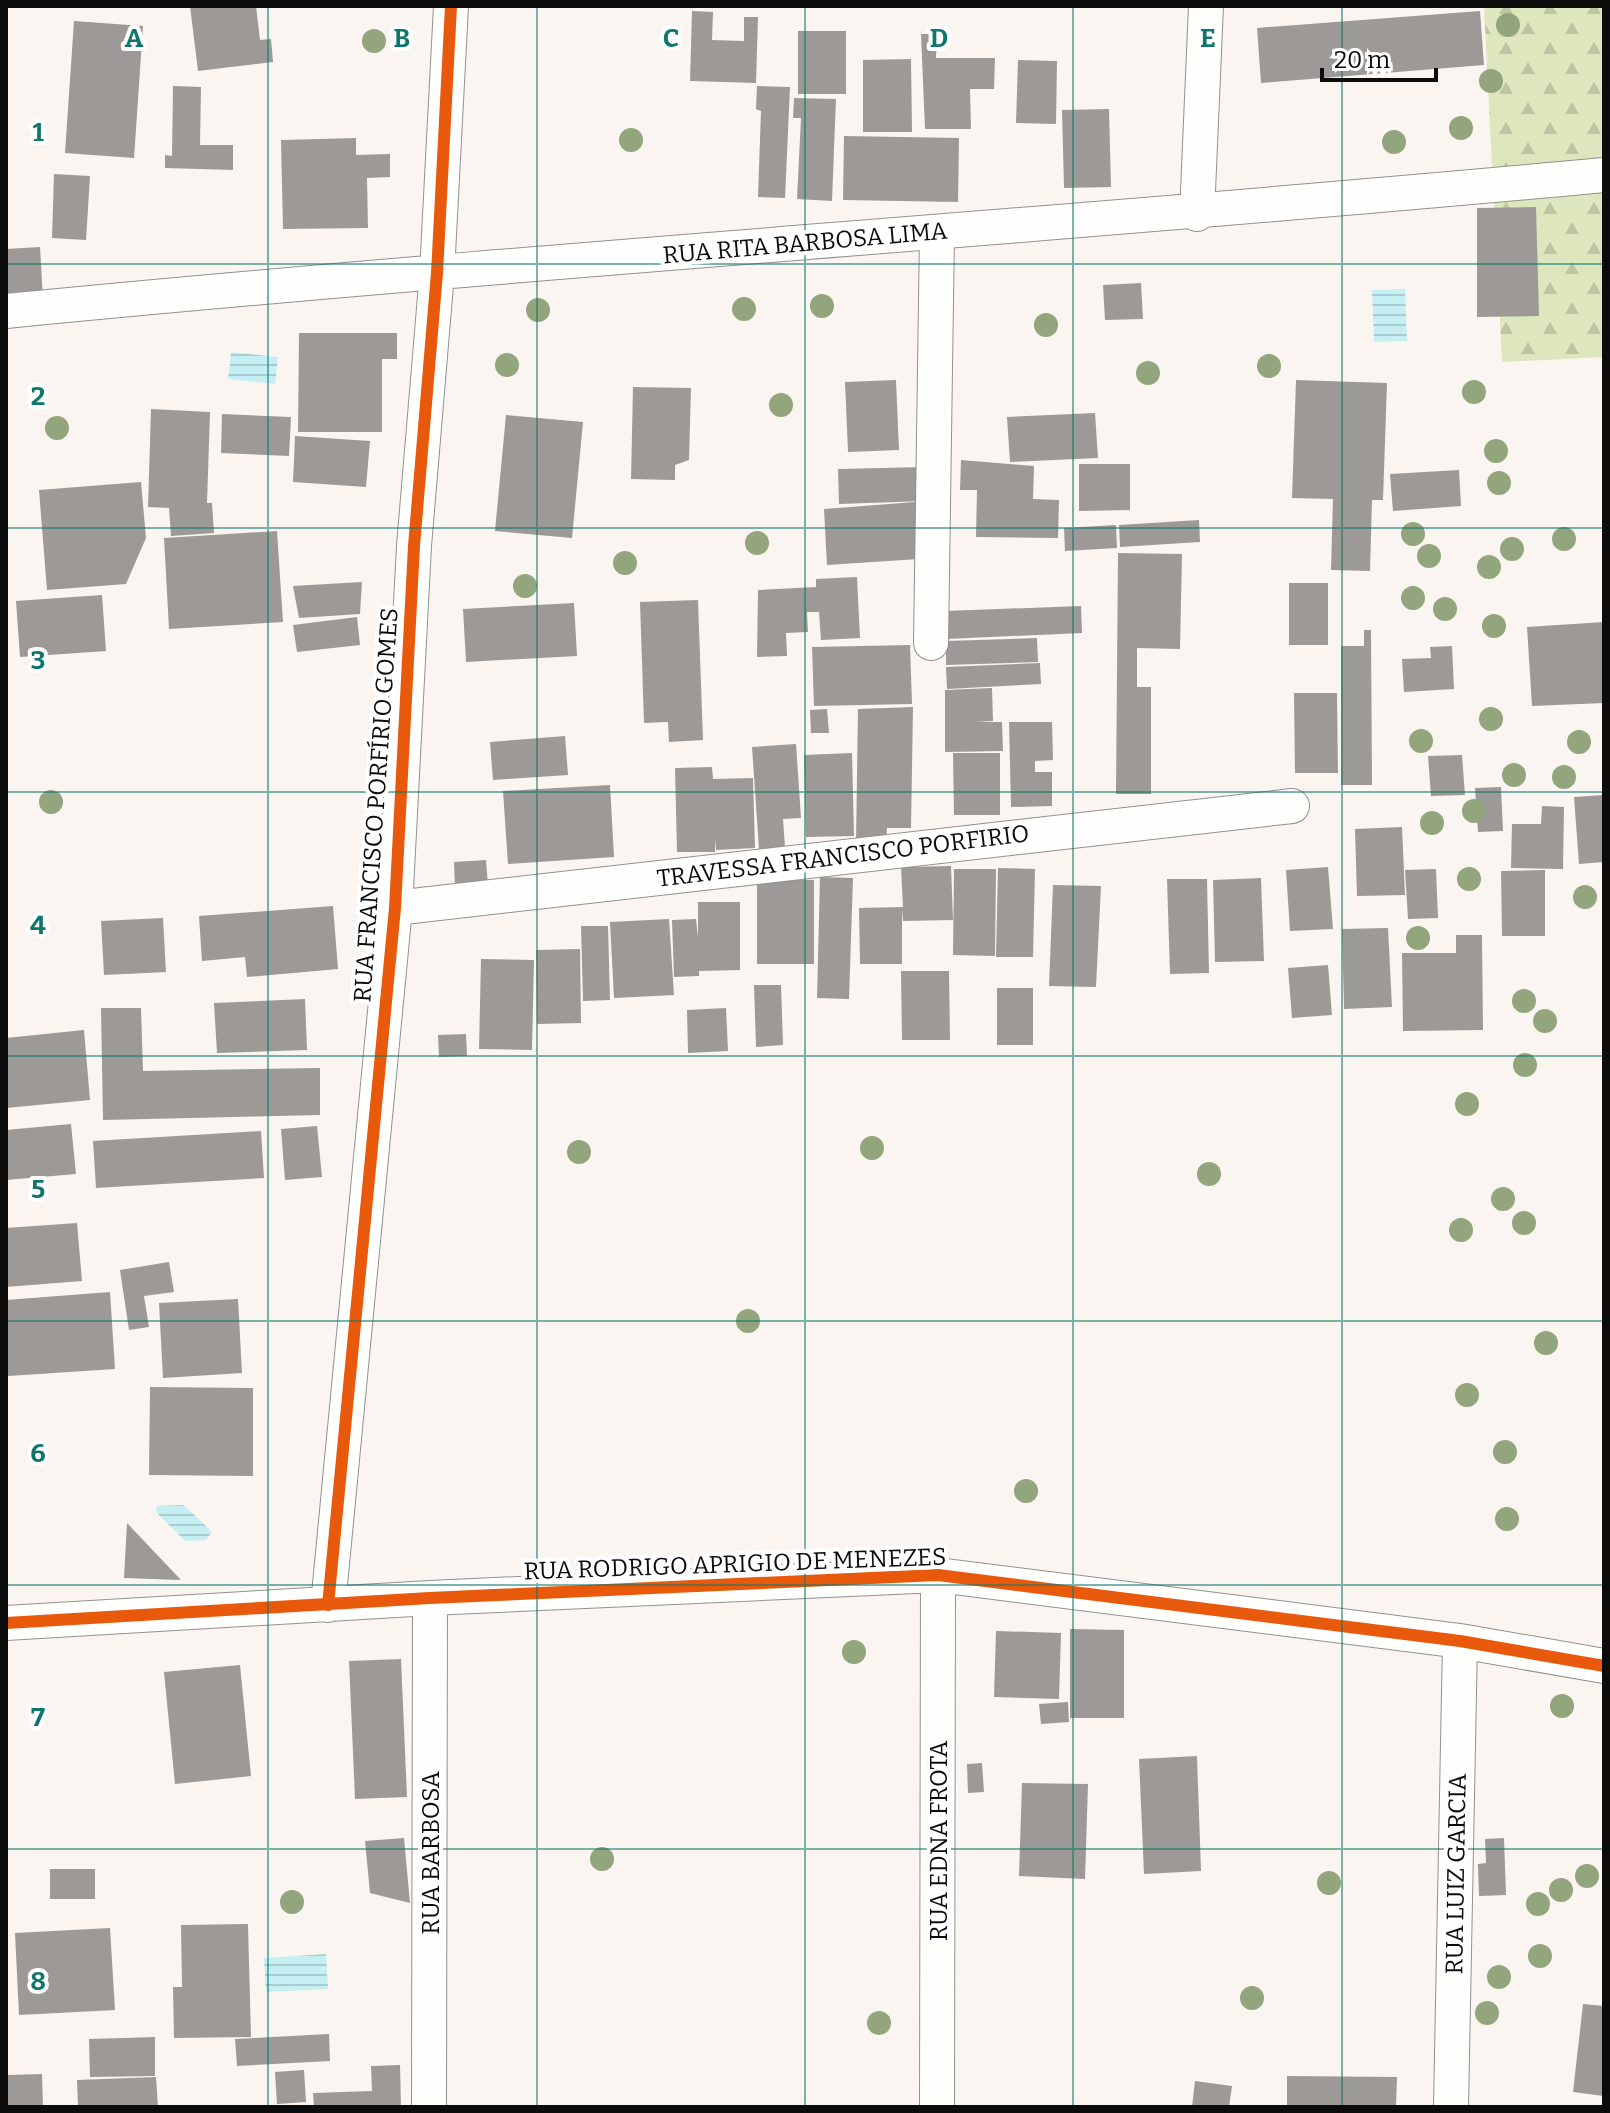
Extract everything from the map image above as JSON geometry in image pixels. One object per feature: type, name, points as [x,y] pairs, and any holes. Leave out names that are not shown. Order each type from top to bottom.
[{"type":"street","name":"RUA FRANCISCO PORFÍRIO GOMES","points":[[328,1605],[395,908],[414,546],[437,273],[451,6]]},
{"type":"street","points":[[1197,214],[1206,6]]},
{"type":"street","name":"RUA RITA BARBOSA LIMA","points":[[6,311],[937,232],[1197,214],[1604,175]]},
{"type":"street","points":[[931,643],[937,232]]},
{"type":"street","name":"TRAVESSA FRANCISCO PORFIRIO","points":[[395,908],[1292,806]]},
{"type":"street","name":"RUA RODRIGO APRIGIO DE MENEZES","points":[[6,1623],[430,1598],[938,1575],[1460,1641],[1604,1666]]},
{"type":"street","name":"RUA EDNA FROTA","points":[[937,2107],[938,1575]]},
{"type":"street","name":"RUA BARBOSA","points":[[429,2107],[430,1598]]},
{"type":"street","name":"RUA LUIZ GARCIA","points":[[1451,2107],[1460,1641]]},
{"type":"green space","points":[[1484,6],[1604,6],[1604,357],[1502,362]]},
{"type":"water","points":[[1405,289],[1407,341],[1374,342],[1372,290]]},
{"type":"water","points":[[231,352],[278,357],[275,384],[228,379]]},
{"type":"water","points":[[184,1505],[212,1532],[206,1540],[185,1541],[156,1512],[157,1506]]},
{"type":"water","points":[[326,1954],[328,1989],[266,1992],[264,1958]]},
{"type":"building","points":[[190,6],[256,6],[260,40],[271,39],[273,62],[198,71]]},
{"type":"building","points":[[692,11],[713,12],[712,40],[744,41],[744,17],[758,17],[756,83],[690,81]]},
{"type":"building","points":[[1480,11],[1484,65],[1261,83],[1257,28]]},
{"type":"building","points":[[74,21],[143,26],[134,158],[65,153]]},
{"type":"building","points":[[798,31],[846,31],[846,94],[798,94]]},
{"type":"building","points":[[921,34],[937,34],[936,58],[995,58],[994,89],[970,89],[971,129],[925,129]]},
{"type":"building","points":[[911,59],[912,132],[863,132],[863,60]]},
{"type":"building","points":[[1018,60],[1057,61],[1056,124],[1016,123]]},
{"type":"building","points":[[173,86],[201,87],[200,145],[233,145],[233,170],[165,168],[165,155],[172,156]]},
{"type":"building","points":[[757,86],[790,87],[785,198],[758,197],[761,111],[756,109]]},
{"type":"building","points":[[794,98],[836,99],[832,201],[797,199],[801,118],[793,118]]},
{"type":"building","points":[[1109,109],[1111,187],[1064,188],[1062,110]]},
{"type":"building","points":[[844,136],[959,138],[958,202],[843,200]]},
{"type":"building","points":[[356,138],[356,155],[390,154],[390,177],[367,178],[368,228],[283,229],[281,140]]},
{"type":"building","points":[[54,174],[90,176],[86,240],[52,238]]},
{"type":"building","points":[[1536,207],[1539,316],[1477,317],[1477,208]]},
{"type":"building","points":[[40,247],[43,299],[6,301],[6,249]]},
{"type":"building","points":[[1141,283],[1143,319],[1105,320],[1103,285]]},
{"type":"building","points":[[299,333],[397,333],[397,359],[382,359],[382,432],[298,432]]},
{"type":"building","points":[[896,380],[899,450],[848,452],[845,382]]},
{"type":"building","points":[[1296,380],[1387,383],[1383,500],[1372,500],[1370,571],[1331,570],[1333,499],[1292,498]]},
{"type":"building","points":[[633,387],[691,388],[689,460],[675,465],[675,480],[631,479]]},
{"type":"building","points":[[151,409],[210,412],[207,503],[212,503],[214,533],[171,536],[169,508],[148,507]]},
{"type":"building","points":[[1095,413],[1098,458],[1010,462],[1007,417]]},
{"type":"building","points":[[222,414],[291,417],[289,456],[221,453]]},
{"type":"building","points":[[506,415],[583,422],[572,538],[495,531]]},
{"type":"building","points":[[295,436],[370,441],[366,487],[293,482]]},
{"type":"building","points":[[961,460],[1034,466],[1033,499],[1059,500],[1058,538],[976,537],[977,490],[960,490]]},
{"type":"building","points":[[1079,464],[1130,464],[1130,510],[1079,511]]},
{"type":"building","points":[[925,467],[925,501],[839,504],[838,469]]},
{"type":"building","points":[[1459,470],[1461,506],[1393,511],[1390,474]]},
{"type":"building","points":[[141,482],[146,538],[126,584],[47,590],[39,490]]},
{"type":"building","points":[[915,502],[919,559],[827,565],[824,509]]},
{"type":"building","points":[[1199,520],[1200,542],[1120,547],[1119,525]]},
{"type":"building","points":[[1116,525],[1117,548],[1065,551],[1064,528]]},
{"type":"building","points":[[277,531],[283,622],[169,629],[164,538]]},
{"type":"building","points":[[1118,553],[1182,554],[1180,649],[1137,648],[1137,687],[1151,687],[1151,794],[1116,794]]},
{"type":"building","points":[[857,577],[860,638],[821,640],[819,612],[807,612],[808,632],[786,633],[787,656],[757,657],[758,590],[816,587],[816,579]]},
{"type":"building","points":[[362,582],[360,614],[299,618],[293,586]]},
{"type":"building","points":[[1289,583],[1328,583],[1328,645],[1289,645]]},
{"type":"building","points":[[102,595],[106,651],[20,657],[16,601]]},
{"type":"building","points":[[698,600],[703,740],[669,742],[668,722],[644,723],[640,602]]},
{"type":"building","points":[[574,603],[577,656],[466,662],[463,609]]},
{"type":"building","points":[[1081,606],[1082,633],[946,639],[945,611]]},
{"type":"building","points":[[357,617],[360,645],[297,652],[293,625]]},
{"type":"building","points":[[1604,622],[1604,703],[1532,706],[1527,627]]},
{"type":"building","points":[[1364,630],[1371,630],[1372,785],[1341,785],[1341,646],[1364,646]]},
{"type":"building","points":[[1037,638],[1038,662],[946,665],[946,641]]},
{"type":"building","points":[[910,645],[912,704],[814,706],[812,647]]},
{"type":"building","points":[[1452,646],[1454,689],[1404,692],[1402,659],[1431,658],[1430,647]]},
{"type":"building","points":[[1040,663],[1041,684],[947,689],[946,667]]},
{"type":"building","points":[[992,688],[993,721],[975,722],[1002,722],[1003,751],[945,752],[945,690]]},
{"type":"building","points":[[1294,693],[1337,693],[1338,773],[1295,773]]},
{"type":"building","points":[[913,707],[911,828],[887,828],[886,844],[856,844],[858,709]]},
{"type":"building","points":[[827,709],[829,733],[811,733],[810,710]]},
{"type":"building","points":[[1009,722],[1052,722],[1053,760],[1035,761],[1035,772],[1052,772],[1052,806],[1011,807]]},
{"type":"building","points":[[565,736],[568,775],[493,780],[490,742]]},
{"type":"building","points":[[796,744],[801,818],[783,819],[785,847],[759,849],[752,747]]},
{"type":"building","points":[[852,753],[854,836],[806,837],[804,755]]},
{"type":"building","points":[[953,753],[1000,753],[1000,815],[954,815]]},
{"type":"building","points":[[1462,755],[1465,795],[1431,796],[1428,756]]},
{"type":"building","points":[[712,767],[713,779],[753,778],[755,848],[716,850],[715,839],[715,852],[677,852],[675,768]]},
{"type":"building","points":[[610,785],[614,857],[508,864],[503,791]]},
{"type":"building","points":[[1501,787],[1503,831],[1478,832],[1475,788]]},
{"type":"building","points":[[1604,795],[1604,862],[1579,864],[1574,797]]},
{"type":"building","points":[[1542,806],[1564,807],[1563,869],[1511,868],[1512,824],[1541,824]]},
{"type":"building","points":[[1402,827],[1405,895],[1357,896],[1355,829]]},
{"type":"building","points":[[486,860],[488,886],[455,887],[454,862]]},
{"type":"building","points":[[951,866],[953,920],[903,921],[902,910],[902,964],[860,964],[859,908],[903,907],[901,867]]},
{"type":"building","points":[[1328,867],[1333,929],[1290,931],[1286,870]]},
{"type":"building","points":[[998,868],[1035,869],[1033,957],[996,957]]},
{"type":"building","points":[[954,869],[996,869],[995,956],[953,955]]},
{"type":"building","points":[[1436,869],[1438,918],[1408,919],[1405,870]]},
{"type":"building","points":[[1545,870],[1545,936],[1502,936],[1501,871]]},
{"type":"building","points":[[820,877],[853,878],[849,999],[817,998]]},
{"type":"building","points":[[1261,878],[1264,961],[1215,962],[1213,880]]},
{"type":"building","points":[[1167,879],[1207,879],[1209,973],[1170,974]]},
{"type":"building","points":[[757,880],[814,880],[814,964],[757,964]]},
{"type":"building","points":[[1053,885],[1101,886],[1096,987],[1049,986]]},
{"type":"building","points":[[698,902],[740,902],[740,970],[699,971],[699,976],[674,977],[672,920],[696,919],[698,937]]},
{"type":"building","points":[[333,906],[338,969],[247,977],[245,957],[202,961],[199,916]]},
{"type":"building","points":[[163,918],[166,972],[104,975],[101,921]]},
{"type":"building","points":[[669,919],[674,995],[614,998],[610,922]]},
{"type":"building","points":[[581,926],[608,926],[610,1000],[583,1001]]},
{"type":"building","points":[[1388,928],[1392,1007],[1344,1009],[1342,929]]},
{"type":"building","points":[[1456,935],[1482,935],[1483,1030],[1403,1031],[1402,953],[1456,953]]},
{"type":"building","points":[[580,949],[581,1023],[537,1024],[536,950]]},
{"type":"building","points":[[481,959],[534,960],[532,1050],[479,1049]]},
{"type":"building","points":[[1328,965],[1332,1015],[1292,1018],[1288,968]]},
{"type":"building","points":[[901,971],[949,971],[950,1040],[902,1040]]},
{"type":"building","points":[[754,985],[781,985],[783,1045],[756,1047]]},
{"type":"building","points":[[997,988],[1033,988],[1033,1045],[997,1045]]},
{"type":"building","points":[[305,999],[307,1050],[217,1053],[214,1003]]},
{"type":"building","points":[[101,1008],[141,1008],[143,1071],[320,1068],[320,1115],[103,1120]]},
{"type":"building","points":[[726,1008],[728,1051],[688,1053],[687,1010]]},
{"type":"building","points":[[84,1030],[90,1100],[6,1108],[6,1038]]},
{"type":"building","points":[[466,1034],[467,1056],[439,1057],[438,1035]]},
{"type":"building","points":[[71,1124],[76,1174],[6,1180],[6,1130]]},
{"type":"building","points":[[317,1126],[322,1177],[285,1180],[281,1129]]},
{"type":"building","points":[[261,1131],[264,1178],[96,1188],[93,1141]]},
{"type":"building","points":[[77,1223],[82,1281],[6,1287],[6,1228]]},
{"type":"building","points":[[169,1262],[174,1292],[144,1296],[149,1327],[129,1330],[120,1270]]},
{"type":"building","points":[[110,1292],[115,1369],[8,1376],[6,1300]]},
{"type":"building","points":[[238,1299],[242,1373],[163,1378],[159,1303]]},
{"type":"building","points":[[150,1387],[253,1388],[253,1476],[149,1475]]},
{"type":"building","points":[[127,1523],[181,1580],[124,1578]]},
{"type":"building","points":[[1070,1629],[1124,1630],[1124,1718],[1070,1718]]},
{"type":"building","points":[[996,1631],[1061,1633],[1059,1699],[994,1697]]},
{"type":"building","points":[[401,1659],[407,1797],[355,1799],[349,1661]]},
{"type":"building","points":[[240,1665],[251,1776],[175,1784],[164,1672]]},
{"type":"building","points":[[1068,1702],[1069,1722],[1041,1724],[1039,1704]]},
{"type":"building","points":[[1197,1756],[1201,1871],[1144,1874],[1139,1759]]},
{"type":"building","points":[[982,1763],[984,1792],[968,1793],[967,1764]]},
{"type":"building","points":[[1022,1783],[1088,1784],[1085,1879],[1019,1876]]},
{"type":"building","points":[[404,1838],[410,1903],[370,1893],[365,1841]]},
{"type":"building","points":[[1504,1838],[1506,1895],[1479,1896],[1478,1864],[1486,1863],[1485,1839]]},
{"type":"building","points":[[50,1869],[95,1869],[95,1899],[50,1899]]},
{"type":"building","points":[[248,1924],[251,2037],[174,2038],[173,1987],[182,1987],[181,1925]]},
{"type":"building","points":[[110,1928],[115,2010],[19,2015],[15,1933]]},
{"type":"building","points":[[1583,2004],[1604,2006],[1604,2096],[1573,2092]]},
{"type":"building","points":[[329,2034],[330,2061],[237,2066],[235,2039]]},
{"type":"building","points":[[155,2037],[155,2076],[90,2077],[89,2039]]},
{"type":"building","points":[[400,2065],[401,2107],[314,2107],[313,2093],[372,2091],[371,2066]]},
{"type":"building","points":[[304,2070],[306,2102],[277,2104],[275,2072]]},
{"type":"building","points":[[42,2074],[43,2107],[6,2107],[6,2075]]},
{"type":"building","points":[[1287,2076],[1397,2077],[1396,2107],[1287,2107]]},
{"type":"building","points":[[156,2077],[158,2107],[78,2107],[77,2080]]},
{"type":"building","points":[[1195,2081],[1232,2086],[1229,2107],[1192,2107]]},
{"type":"cycle path","points":[[328,1605],[395,908],[414,546],[437,273],[451,6]]},
{"type":"cycle path","points":[[6,1623],[430,1598],[938,1575],[1460,1641],[1604,1666]]}]
